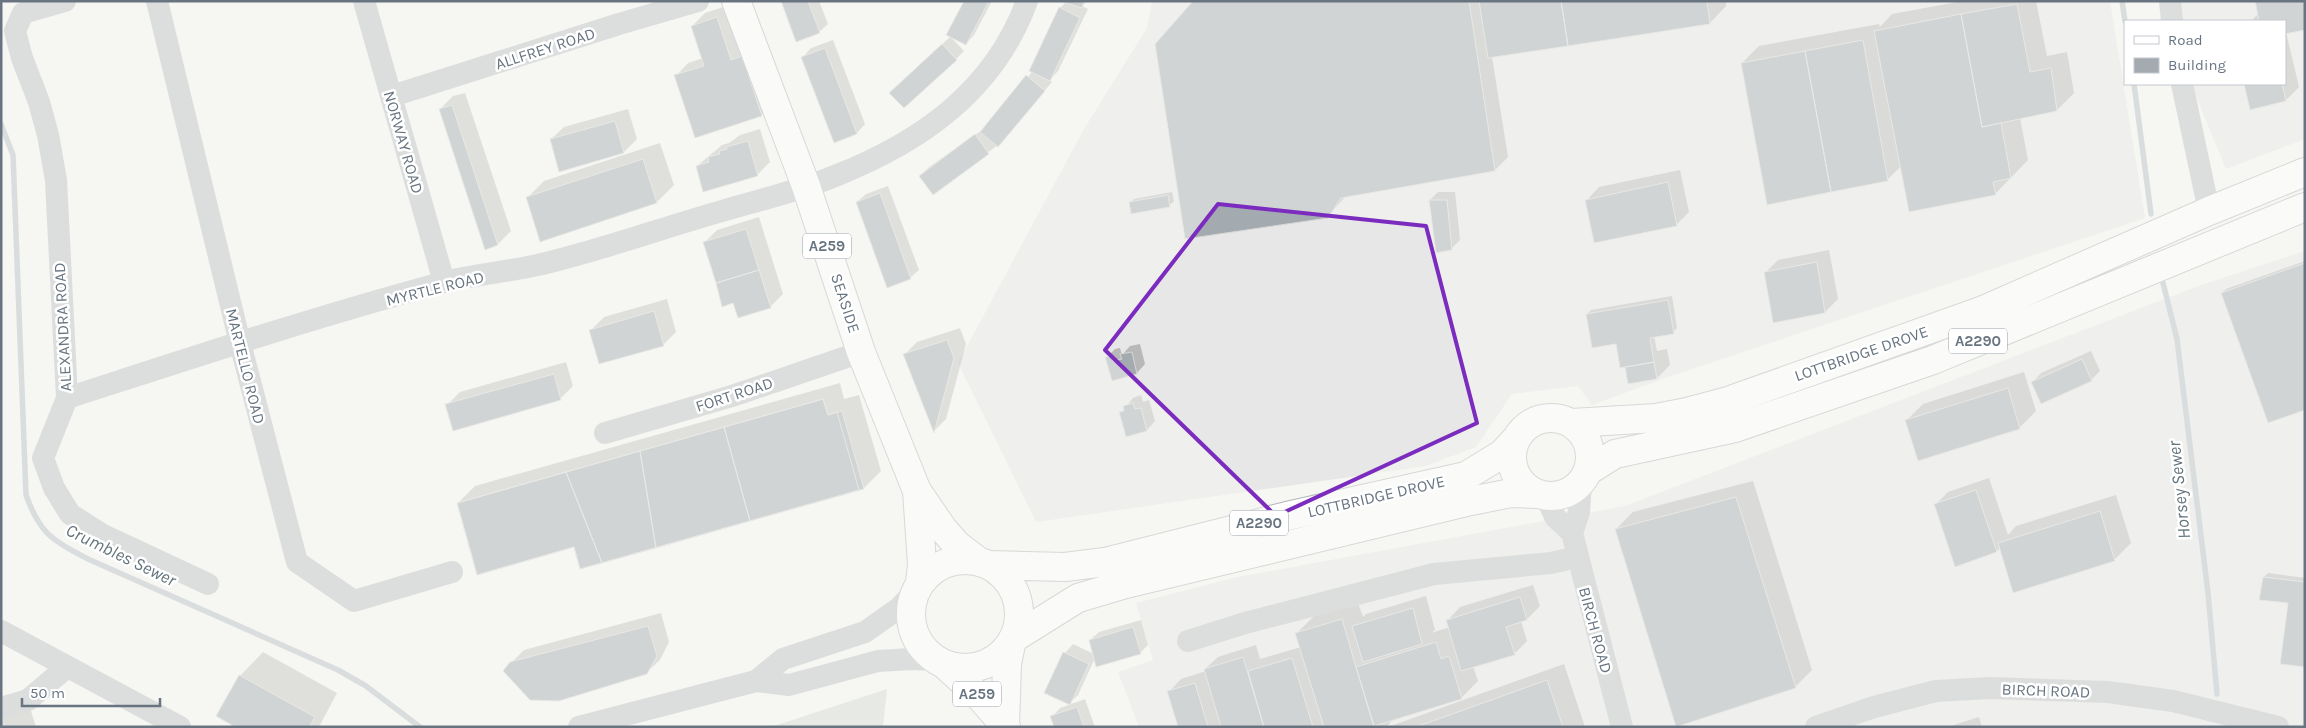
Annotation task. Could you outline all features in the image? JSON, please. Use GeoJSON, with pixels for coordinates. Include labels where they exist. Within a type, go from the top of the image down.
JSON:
{"type":"FeatureCollection","features":[{"type":"Feature","properties":{"kind":"main road","name":"SEASIDE"},"geometry":{"type":"LineString","coordinates":[[736,1],[806,186],[861,352],[917,491],[943,529],[957,545],[984,563]]}},
{"type":"Feature","properties":{"kind":"main road","name":"LOTTBRIDGE DROVE"},"geometry":{"type":"LineString","coordinates":[[1572,423],[1656,418],[1687,412],[1728,400],[1981,311],[2209,211],[2305,172]]}},
{"type":"Feature","properties":{"kind":"main road","name":"LOTTBRIDGE DROVE"},"geometry":{"type":"LineString","coordinates":[[1584,477],[1615,454],[1735,428],[1932,360],[2305,207]]}},
{"type":"Feature","properties":{"kind":"main road"},"geometry":{"type":"LineString","coordinates":[[1553,418],[1572,423],[1582,432],[1589,444],[1591,458],[1584,477],[1571,491],[1559,496],[1541,495],[1528,489],[1514,471],[1512,450],[1516,439],[1530,424],[1541,419],[1553,418]]}},
{"type":"Feature","properties":{"kind":"main road","name":"LOTTBRIDGE DROVE"},"geometry":{"type":"LineString","coordinates":[[984,563],[1065,567],[1106,562],[1288,516],[1466,476],[1502,454],[1516,439]]}},
{"type":"Feature","properties":{"kind":"main road","name":"SEASIDE"},"geometry":{"type":"LineString","coordinates":[[917,491],[922,564],[918,586]]}},
{"type":"Feature","properties":{"kind":"main road","name":"LOTTBRIDGE DROVE"},"geometry":{"type":"LineString","coordinates":[[1012,641],[1078,598],[1122,585],[1476,500],[1511,493],[1541,495]]}},
{"type":"Feature","properties":{"kind":"main road"},"geometry":{"type":"LineString","coordinates":[[963,559],[984,563],[1002,573],[1011,584],[1017,597],[1020,611],[1019,625],[1012,641],[999,656],[985,665],[969,669],[941,663],[922,647],[914,634],[911,619],[912,604],[918,586],[936,568],[963,559]]}},
{"type":"Feature","properties":{"kind":"main road","name":"A259"},"geometry":{"type":"LineString","coordinates":[[1005,726],[1007,664],[1012,641]]}},
{"type":"Feature","properties":{"kind":"main road","name":"A259"},"geometry":{"type":"LineString","coordinates":[[941,663],[981,698],[1005,726]]}},
{"type":"Feature","properties":{"kind":"street","name":"ALEXANDRA ROAD"},"geometry":{"type":"LineString","coordinates":[[64,1],[23,14],[15,31],[22,58],[41,110],[56,180],[66,398],[43,458],[54,488],[70,514],[103,534],[208,584]]}},
{"type":"Feature","properties":{"kind":"street","name":"MARTELLO ROAD"},"geometry":{"type":"LineString","coordinates":[[157,1],[240,343],[297,562],[354,601],[452,572]]}},
{"type":"Feature","properties":{"kind":"street","name":"NORWAY ROAD"},"geometry":{"type":"LineString","coordinates":[[364,1],[444,282]]}},
{"type":"Feature","properties":{"kind":"street","name":"ALLFREY ROAD"},"geometry":{"type":"LineString","coordinates":[[392,96],[698,1]]}},
{"type":"Feature","properties":{"kind":"street","name":"MYRTLE ROAD"},"geometry":{"type":"LineString","coordinates":[[66,398],[240,343],[444,282],[542,264],[834,177],[893,149],[932,126],[958,105],[983,78],[1006,45],[1027,1]]}},
{"type":"Feature","properties":{"kind":"street"},"geometry":{"type":"LineString","coordinates":[[2170,1],[2172,20]]}},
{"type":"Feature","properties":{"kind":"street"},"geometry":{"type":"LineString","coordinates":[[2182,85],[2209,211]]}},
{"type":"Feature","properties":{"kind":"street","name":"FORT ROAD"},"geometry":{"type":"LineString","coordinates":[[605,433],[732,396],[861,352]]}},
{"type":"Feature","properties":{"kind":"street","name":"BIRCH ROAD"},"geometry":{"type":"LineString","coordinates":[[1584,477],[1579,512],[1572,534],[1622,727]]}},
{"type":"Feature","properties":{"kind":"street","name":"BIRCH ROAD"},"geometry":{"type":"LineString","coordinates":[[1541,495],[1556,517],[1572,534]]}},
{"type":"Feature","properties":{"kind":"street"},"geometry":{"type":"LineString","coordinates":[[1188,641],[1245,623],[1434,574],[1550,563],[1577,557]]}},
{"type":"Feature","properties":{"kind":"street"},"geometry":{"type":"LineString","coordinates":[[756,681],[783,659],[865,632],[899,608],[918,586]]}},
{"type":"Feature","properties":{"kind":"street"},"geometry":{"type":"LineString","coordinates":[[1,631],[180,727]]}},
{"type":"Feature","properties":{"kind":"street"},"geometry":{"type":"LineString","coordinates":[[579,727],[756,681],[790,684],[878,661],[911,659],[941,663]]}},
{"type":"Feature","properties":{"kind":"street"},"geometry":{"type":"LineString","coordinates":[[1,708],[28,700],[67,666]]}},
{"type":"Feature","properties":{"kind":"street","name":"BIRCH ROAD"},"geometry":{"type":"LineString","coordinates":[[1816,727],[1874,706],[1936,691],[1990,688],[2108,692],[2173,701],[2278,727]]}},
{"type":"Feature","properties":{"kind":"highlighted area"},"geometry":{"type":"Polygon","coordinates":[[[1218,204],[1426,226],[1477,423],[1276,516],[1105,350],[1218,204]]]}},
{"type":"Feature","properties":{"kind":"shaded area"},"geometry":{"type":"Polygon","coordinates":[[[1152,1],[2110,1],[2145,218],[1665,378],[1592,405],[1578,386],[1512,394],[1476,447],[1426,466],[1036,522],[958,363],[1084,129],[1147,28],[1152,1]]]}},
{"type":"Feature","properties":{"kind":"shaded area"},"geometry":{"type":"Polygon","coordinates":[[[2160,1],[2305,1],[2305,139],[2226,169],[2191,85],[2286,85],[2286,20],[2164,20],[2160,1]]]}},
{"type":"Feature","properties":{"kind":"shaded area"},"geometry":{"type":"Polygon","coordinates":[[[2305,251],[2305,727],[1139,727],[1118,672],[1153,660],[1136,603],[1233,578],[1625,506],[2201,285],[2305,251]]]}},
{"type":"Feature","properties":{"kind":"shaded area"},"geometry":{"type":"Polygon","coordinates":[[[887,689],[883,727],[771,727],[887,689]]]}},
{"type":"Feature","properties":{"kind":"building"},"geometry":{"type":"Polygon","coordinates":[[[781,1],[808,1],[820,33],[796,42],[781,1]]]}},
{"type":"Feature","properties":{"kind":"building"},"geometry":{"type":"Polygon","coordinates":[[[964,1],[989,1],[966,45],[946,35],[964,1]]]}},
{"type":"Feature","properties":{"kind":"building"},"geometry":{"type":"Polygon","coordinates":[[[1061,1],[1084,1],[1082,8],[1061,1]]]}},
{"type":"Feature","properties":{"kind":"building"},"geometry":{"type":"Polygon","coordinates":[[[1193,1],[1469,1],[1495,171],[1341,198],[1328,218],[1185,239],[1155,44],[1193,1]]]}},
{"type":"Feature","properties":{"kind":"building"},"geometry":{"type":"Polygon","coordinates":[[[1479,1],[1561,1],[1568,46],[1488,58],[1479,1]]]}},
{"type":"Feature","properties":{"kind":"building"},"geometry":{"type":"Polygon","coordinates":[[[1561,1],[1707,1],[1710,24],[1568,46],[1561,1]]]}},
{"type":"Feature","properties":{"kind":"building"},"geometry":{"type":"Polygon","coordinates":[[[2255,1],[2305,1],[2305,30],[2286,34],[2286,20],[2259,20],[2255,1]]]}},
{"type":"Feature","properties":{"kind":"building"},"geometry":{"type":"Polygon","coordinates":[[[2017,4],[2030,72],[2051,68],[2057,111],[1982,127],[1961,14],[2017,4]]]}},
{"type":"Feature","properties":{"kind":"building"},"geometry":{"type":"Polygon","coordinates":[[[1059,7],[1080,18],[1050,81],[1029,71],[1059,7]]]}},
{"type":"Feature","properties":{"kind":"building"},"geometry":{"type":"Polygon","coordinates":[[[1961,14],[1982,127],[2001,123],[2011,178],[1993,182],[1996,195],[1909,212],[1874,31],[1961,14]]]}},
{"type":"Feature","properties":{"kind":"building"},"geometry":{"type":"Polygon","coordinates":[[[717,17],[731,60],[742,56],[762,116],[695,138],[674,75],[704,66],[691,26],[717,17]]]}},
{"type":"Feature","properties":{"kind":"building"},"geometry":{"type":"Polygon","coordinates":[[[1863,40],[1888,181],[1831,192],[1805,51],[1863,40]]]}},
{"type":"Feature","properties":{"kind":"building"},"geometry":{"type":"Polygon","coordinates":[[[942,44],[957,60],[904,108],[889,93],[942,44]]]}},
{"type":"Feature","properties":{"kind":"building"},"geometry":{"type":"Polygon","coordinates":[[[825,48],[857,134],[834,143],[801,57],[825,48]]]}},
{"type":"Feature","properties":{"kind":"building"},"geometry":{"type":"Polygon","coordinates":[[[1805,51],[1831,192],[1767,205],[1741,63],[1805,51]]]}},
{"type":"Feature","properties":{"kind":"building"},"geometry":{"type":"Polygon","coordinates":[[[1026,75],[1045,91],[998,147],[980,132],[1026,75]]]}},
{"type":"Feature","properties":{"kind":"building"},"geometry":{"type":"Polygon","coordinates":[[[2244,85],[2282,85],[2286,101],[2250,110],[2244,85]]]}},
{"type":"Feature","properties":{"kind":"building"},"geometry":{"type":"Polygon","coordinates":[[[452,105],[498,245],[485,250],[439,109],[452,105]]]}},
{"type":"Feature","properties":{"kind":"building"},"geometry":{"type":"Polygon","coordinates":[[[615,121],[624,153],[559,172],[550,139],[615,121]]]}},
{"type":"Feature","properties":{"kind":"building"},"geometry":{"type":"Polygon","coordinates":[[[975,134],[989,154],[933,195],[919,176],[975,134]]]}},
{"type":"Feature","properties":{"kind":"building"},"geometry":{"type":"Polygon","coordinates":[[[748,141],[758,176],[703,192],[696,166],[709,162],[708,157],[720,154],[719,151],[727,149],[726,147],[748,141]]]}},
{"type":"Feature","properties":{"kind":"building"},"geometry":{"type":"Polygon","coordinates":[[[643,159],[657,203],[540,242],[526,197],[643,159]]]}},
{"type":"Feature","properties":{"kind":"building"},"geometry":{"type":"Polygon","coordinates":[[[1668,182],[1677,226],[1594,243],[1585,200],[1668,182]]]}},
{"type":"Feature","properties":{"kind":"building"},"geometry":{"type":"Polygon","coordinates":[[[880,193],[911,279],[887,288],[856,202],[880,193]]]}},
{"type":"Feature","properties":{"kind":"building"},"geometry":{"type":"Polygon","coordinates":[[[1168,195],[1170,207],[1131,214],[1129,202],[1168,195]]]}},
{"type":"Feature","properties":{"kind":"building"},"geometry":{"type":"Polygon","coordinates":[[[1429,200],[1447,200],[1452,250],[1436,253],[1429,200]]]}},
{"type":"Feature","properties":{"kind":"building"},"geometry":{"type":"Polygon","coordinates":[[[746,229],[759,270],[716,283],[703,242],[746,229]]]}},
{"type":"Feature","properties":{"kind":"building"},"geometry":{"type":"Polygon","coordinates":[[[1817,262],[1825,313],[1773,323],[1764,272],[1817,262]]]}},
{"type":"Feature","properties":{"kind":"building"},"geometry":{"type":"Polygon","coordinates":[[[2305,263],[2305,410],[2268,423],[2221,293],[2305,263]]]}},
{"type":"Feature","properties":{"kind":"building"},"geometry":{"type":"Polygon","coordinates":[[[759,270],[771,308],[738,318],[733,303],[722,307],[716,283],[759,270]]]}},
{"type":"Feature","properties":{"kind":"building"},"geometry":{"type":"Polygon","coordinates":[[[1668,300],[1674,334],[1650,338],[1654,362],[1620,368],[1616,344],[1592,348],[1586,314],[1668,300]]]}},
{"type":"Feature","properties":{"kind":"building"},"geometry":{"type":"Polygon","coordinates":[[[654,311],[664,346],[599,364],[589,330],[654,311]]]}},
{"type":"Feature","properties":{"kind":"building"},"geometry":{"type":"Polygon","coordinates":[[[947,340],[954,358],[934,433],[903,354],[947,340]]]}},
{"type":"Feature","properties":{"kind":"building"},"geometry":{"type":"Polygon","coordinates":[[[1132,352],[1137,374],[1112,381],[1105,357],[1112,356],[1113,361],[1122,359],[1120,354],[1132,352]]]}},
{"type":"Feature","properties":{"kind":"building"},"geometry":{"type":"Polygon","coordinates":[[[2082,359],[2092,381],[2041,404],[2031,382],[2082,359]]]}},
{"type":"Feature","properties":{"kind":"building"},"geometry":{"type":"Polygon","coordinates":[[[1654,362],[1657,379],[1628,384],[1625,367],[1654,362]]]}},
{"type":"Feature","properties":{"kind":"building"},"geometry":{"type":"Polygon","coordinates":[[[554,374],[561,400],[453,431],[445,404],[554,374]]]}},
{"type":"Feature","properties":{"kind":"building"},"geometry":{"type":"Polygon","coordinates":[[[2008,388],[2020,429],[1918,461],[1905,420],[2008,388]]]}},
{"type":"Feature","properties":{"kind":"building"},"geometry":{"type":"Polygon","coordinates":[[[823,399],[828,415],[837,412],[859,490],[580,569],[574,547],[477,575],[457,503],[823,399]]]}},
{"type":"Feature","properties":{"kind":"building"},"geometry":{"type":"Polygon","coordinates":[[[823,399],[828,415],[842,411],[864,489],[750,521],[724,427],[823,399]]]}},
{"type":"Feature","properties":{"kind":"building"},"geometry":{"type":"Polygon","coordinates":[[[1133,403],[1135,409],[1141,408],[1147,431],[1126,437],[1119,412],[1124,411],[1123,406],[1133,403]]]}},
{"type":"Feature","properties":{"kind":"building"},"geometry":{"type":"Polygon","coordinates":[[[724,427],[750,521],[656,548],[640,451],[724,427]]]}},
{"type":"Feature","properties":{"kind":"building"},"geometry":{"type":"Polygon","coordinates":[[[640,451],[656,548],[602,563],[566,472],[640,451]]]}},
{"type":"Feature","properties":{"kind":"building"},"geometry":{"type":"Polygon","coordinates":[[[566,472],[602,563],[580,569],[574,547],[477,575],[457,503],[566,472]]]}},
{"type":"Feature","properties":{"kind":"building"},"geometry":{"type":"Polygon","coordinates":[[[1976,490],[1997,552],[1955,567],[1934,504],[1976,490]]]}},
{"type":"Feature","properties":{"kind":"building"},"geometry":{"type":"Polygon","coordinates":[[[1736,497],[1796,688],[1676,727],[1615,529],[1736,497]]]}},
{"type":"Feature","properties":{"kind":"building"},"geometry":{"type":"Polygon","coordinates":[[[2100,511],[2115,561],[2013,593],[1998,543],[2100,511]]]}},
{"type":"Feature","properties":{"kind":"building"},"geometry":{"type":"Polygon","coordinates":[[[2263,577],[2305,582],[2305,667],[2280,664],[2288,603],[2259,600],[2263,577]]]}},
{"type":"Feature","properties":{"kind":"building"},"geometry":{"type":"Polygon","coordinates":[[[1520,597],[1527,620],[1506,627],[1515,655],[1461,671],[1446,620],[1520,597]]]}},
{"type":"Feature","properties":{"kind":"building"},"geometry":{"type":"Polygon","coordinates":[[[1413,608],[1422,644],[1363,662],[1352,626],[1413,608]]]}},
{"type":"Feature","properties":{"kind":"building"},"geometry":{"type":"Polygon","coordinates":[[[1342,619],[1374,727],[1324,727],[1295,633],[1342,619]]]}},
{"type":"Feature","properties":{"kind":"building"},"geometry":{"type":"Polygon","coordinates":[[[648,626],[657,656],[647,674],[559,701],[530,700],[503,671],[510,662],[648,626]]]}},
{"type":"Feature","properties":{"kind":"building"},"geometry":{"type":"Polygon","coordinates":[[[1133,627],[1141,654],[1096,667],[1089,640],[1133,627]]]}},
{"type":"Feature","properties":{"kind":"building"},"geometry":{"type":"Polygon","coordinates":[[[1436,642],[1441,659],[1449,656],[1462,699],[1374,726],[1356,667],[1436,642]]]}},
{"type":"Feature","properties":{"kind":"building"},"geometry":{"type":"Polygon","coordinates":[[[1063,652],[1089,664],[1070,705],[1044,693],[1063,652]]]}},
{"type":"Feature","properties":{"kind":"building"},"geometry":{"type":"Polygon","coordinates":[[[1243,657],[1264,727],[1221,727],[1204,669],[1243,657]]]}},
{"type":"Feature","properties":{"kind":"building"},"geometry":{"type":"Polygon","coordinates":[[[1292,658],[1313,727],[1264,727],[1248,671],[1292,658]]]}},
{"type":"Feature","properties":{"kind":"building"},"geometry":{"type":"Polygon","coordinates":[[[239,675],[315,717],[309,727],[235,727],[216,716],[239,675]]]}},
{"type":"Feature","properties":{"kind":"building"},"geometry":{"type":"Polygon","coordinates":[[[1547,680],[1563,727],[1416,727],[1547,680]]]}},
{"type":"Feature","properties":{"kind":"building"},"geometry":{"type":"Polygon","coordinates":[[[1195,683],[1208,727],[1178,727],[1167,691],[1195,683]]]}},
{"type":"Feature","properties":{"kind":"building"},"geometry":{"type":"Polygon","coordinates":[[[1077,707],[1084,727],[1054,727],[1050,716],[1077,707]]]}},
{"type":"Feature","properties":{"kind":"waterway"},"geometry":{"type":"LineString","coordinates":[[2122,1],[2125,20]]}},
{"type":"Feature","properties":{"kind":"waterway"},"geometry":{"type":"LineString","coordinates":[[2134,85],[2151,214]]}},
{"type":"Feature","properties":{"kind":"waterway","name":"Crumbles Sewer"},"geometry":{"type":"LineString","coordinates":[[1,124],[13,155],[26,495],[42,527],[56,541],[88,559],[338,670],[366,686],[420,727]]}},
{"type":"Feature","properties":{"kind":"waterway","name":"Horsey Sewer"},"geometry":{"type":"LineString","coordinates":[[2163,283],[2177,339],[2208,593],[2217,694]]}}]}
